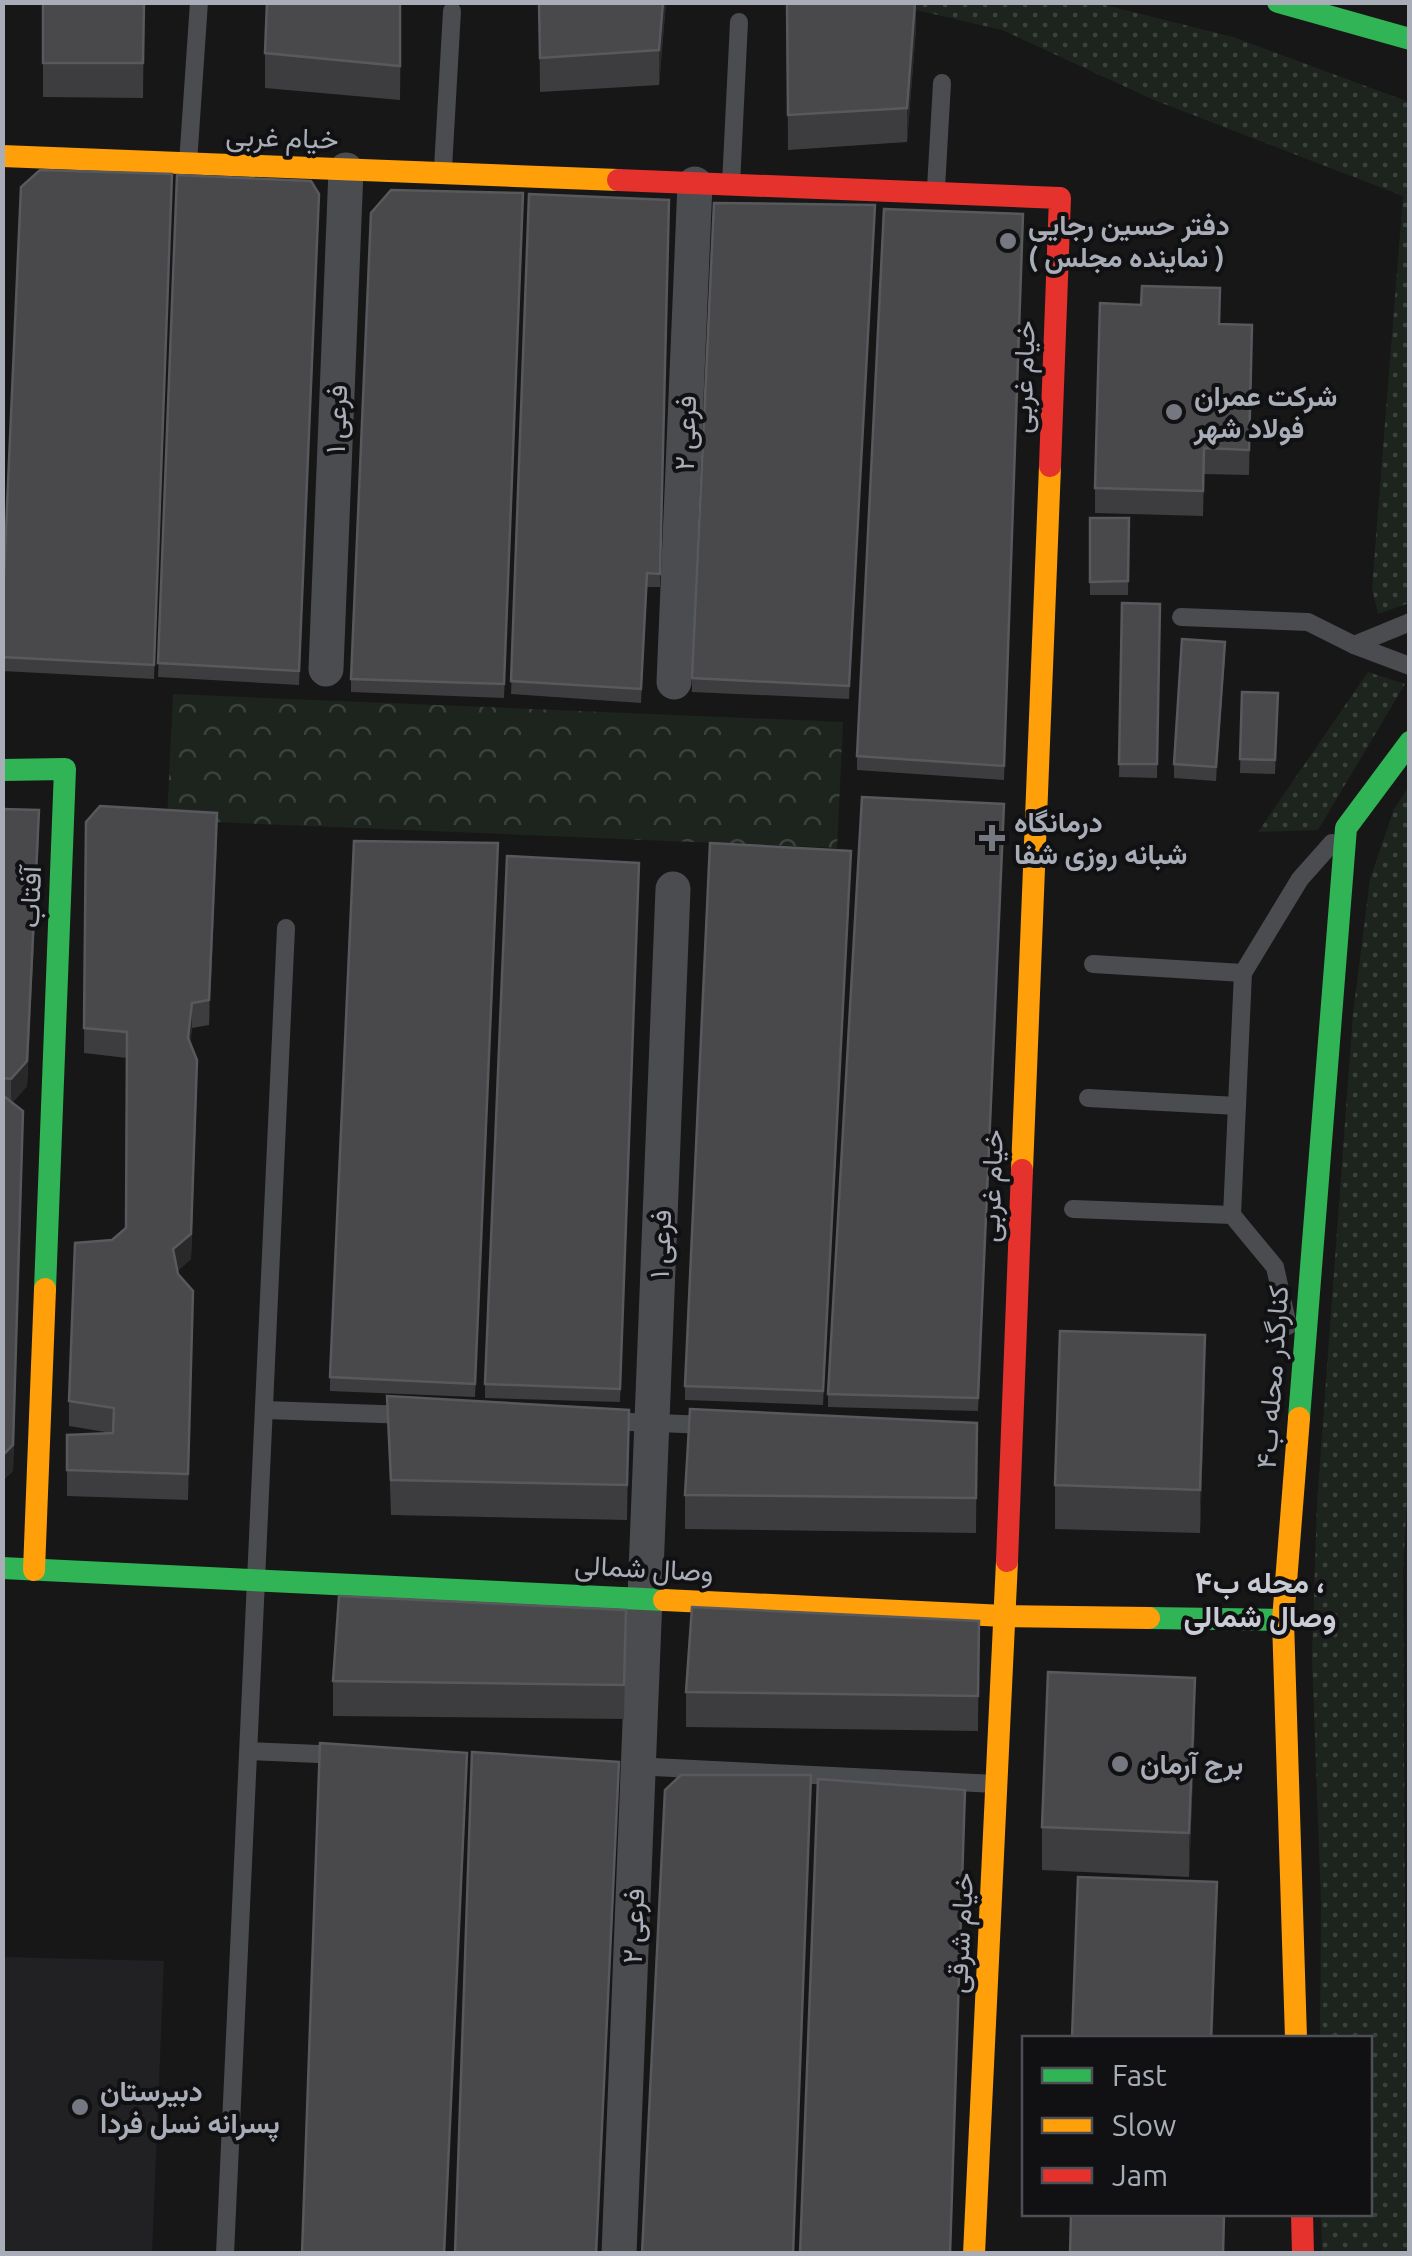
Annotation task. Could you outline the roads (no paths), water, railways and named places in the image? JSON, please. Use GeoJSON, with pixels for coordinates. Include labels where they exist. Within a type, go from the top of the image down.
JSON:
{"type":"FeatureCollection","features":[{"type":"Feature","properties":{"kind":"street"},"geometry":{"type":"LineString","coordinates":[[1278,2],[1410,39]]}},
{"type":"Feature","properties":{"kind":"street","name":"خیام غربی"},"geometry":{"type":"LineString","coordinates":[[2,156],[1060,198],[1002,1437],[1005,1616]]}},
{"type":"Feature","properties":{"kind":"street","name":"فرعی ۱"},"geometry":{"type":"LineString","coordinates":[[326,669],[346,170]]}},
{"type":"Feature","properties":{"kind":"street","name":"فرعی ۲"},"geometry":{"type":"LineString","coordinates":[[674,682],[695,184]]}},
{"type":"Feature","properties":{"kind":"street"},"geometry":{"type":"LineString","coordinates":[[1346,828],[1410,742]]}},
{"type":"Feature","properties":{"kind":"street","name":"آفتاب"},"geometry":{"type":"LineString","coordinates":[[2,770],[65,770],[34,1570]]}},
{"type":"Feature","properties":{"kind":"street","name":"کنارگذر محله ب۴"},"geometry":{"type":"LineString","coordinates":[[1296,2036],[1283,1620],[1346,828]]}},
{"type":"Feature","properties":{"kind":"street","name":"فرعی ۱"},"geometry":{"type":"LineString","coordinates":[[647,1598],[673,889]]}},
{"type":"Feature","properties":{"kind":"street","name":"وصال شمالی"},"geometry":{"type":"LineString","coordinates":[[2,1568],[1005,1616],[1283,1620]]}},
{"type":"Feature","properties":{"kind":"street","name":"فرعی ۲"},"geometry":{"type":"LineString","coordinates":[[619,2254],[630,1766],[647,1598]]}},
{"type":"Feature","properties":{"kind":"street","name":"خیام شرقی"},"geometry":{"type":"LineString","coordinates":[[974,2254],[1005,1616]]}},
{"type":"Feature","properties":{"kind":"street"},"geometry":{"type":"LineString","coordinates":[[1302,2216],[1303,2254]]}},
{"type":"Feature","properties":{"kind":"lane"},"geometry":{"type":"LineString","coordinates":[[188,163],[198,2]]}},
{"type":"Feature","properties":{"kind":"lane"},"geometry":{"type":"LineString","coordinates":[[443,174],[452,11]]}},
{"type":"Feature","properties":{"kind":"lane"},"geometry":{"type":"LineString","coordinates":[[731,185],[739,22]]}},
{"type":"Feature","properties":{"kind":"lane"},"geometry":{"type":"LineString","coordinates":[[936,193],[942,83]]}},
{"type":"Feature","properties":{"kind":"lane"},"geometry":{"type":"LineString","coordinates":[[1181,617],[1308,622],[1410,666]]}},
{"type":"Feature","properties":{"kind":"lane"},"geometry":{"type":"LineString","coordinates":[[1354,645],[1410,622]]}},
{"type":"Feature","properties":{"kind":"lane"},"geometry":{"type":"LineString","coordinates":[[1301,1391],[1275,1267],[1232,1215],[1243,973],[1300,880],[1346,828]]}},
{"type":"Feature","properties":{"kind":"lane"},"geometry":{"type":"LineString","coordinates":[[225,2254],[286,928]]}},
{"type":"Feature","properties":{"kind":"lane"},"geometry":{"type":"LineString","coordinates":[[1093,964],[1243,973]]}},
{"type":"Feature","properties":{"kind":"lane"},"geometry":{"type":"LineString","coordinates":[[1088,1098],[1237,1106]]}},
{"type":"Feature","properties":{"kind":"lane"},"geometry":{"type":"LineString","coordinates":[[1073,1208],[1232,1215]]}},
{"type":"Feature","properties":{"kind":"lane"},"geometry":{"type":"LineString","coordinates":[[265,1410],[420,1415]]}},
{"type":"Feature","properties":{"kind":"lane"},"geometry":{"type":"LineString","coordinates":[[596,1420],[733,1426]]}},
{"type":"Feature","properties":{"kind":"lane"},"geometry":{"type":"LineString","coordinates":[[249,1752],[366,1756]]}},
{"type":"Feature","properties":{"kind":"lane"},"geometry":{"type":"LineString","coordinates":[[630,1766],[997,1784]]}},
{"type":"Feature","properties":{"kind":"place","name":"دفتر حسین رجایی ( نماینده مجلس )"},"geometry":{"type":"Point","coordinates":[1008,241]}},
{"type":"Feature","properties":{"kind":"place","name":"شرکت عمران فولاد شهر"},"geometry":{"type":"Point","coordinates":[1174,412]}},
{"type":"Feature","properties":{"kind":"place","name":"درمانگاه شبانه روزی شفا"},"geometry":{"type":"Point","coordinates":[992,838]}},
{"type":"Feature","properties":{"kind":"place","name":"برج آرمان"},"geometry":{"type":"Point","coordinates":[1120,1764]}},
{"type":"Feature","properties":{"kind":"place","name":"دبیرستان پسرانه نسل فردا"},"geometry":{"type":"Point","coordinates":[80,2107]}},
{"type":"Feature","properties":{"kind":"district","name":"محله ب۴ ، وصال شمالی"},"geometry":{"type":"Point","coordinates":[1260,1600]}}]}
